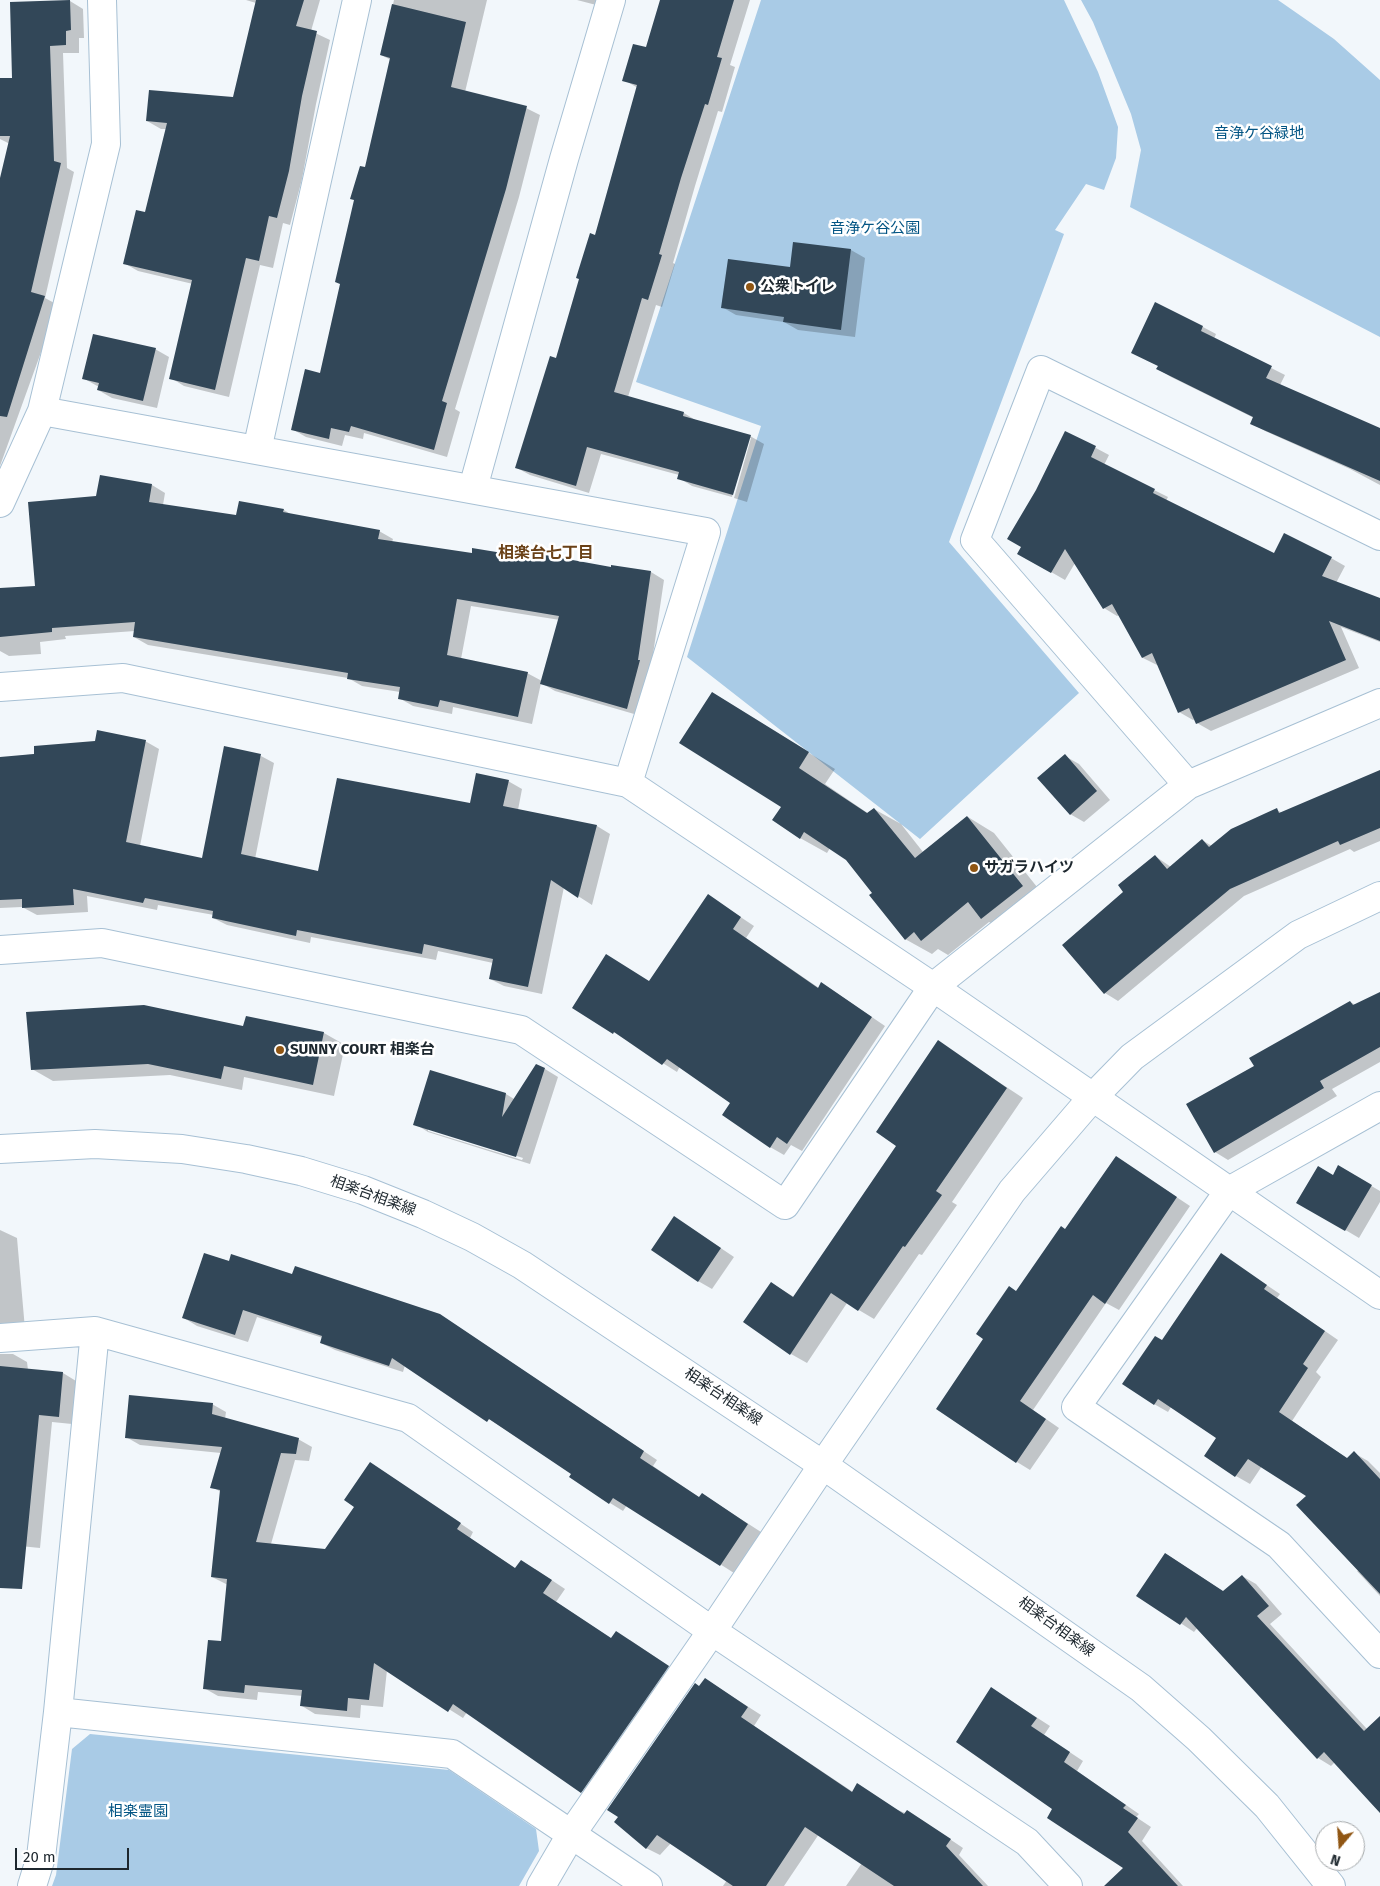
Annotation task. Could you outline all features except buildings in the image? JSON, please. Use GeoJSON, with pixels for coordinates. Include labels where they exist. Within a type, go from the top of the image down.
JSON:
{"type":"FeatureCollection","features":[{"type":"Feature","properties":{"kind":"street"},"geometry":{"type":"LineString","coordinates":[[0,503],[42,411],[106,144],[102,0]]}},
{"type":"Feature","properties":{"kind":"street"},"geometry":{"type":"LineString","coordinates":[[257,450],[357,0]]}},
{"type":"Feature","properties":{"kind":"street"},"geometry":{"type":"LineString","coordinates":[[473,488],[564,159],[611,0]]}},
{"type":"Feature","properties":{"kind":"street"},"geometry":{"type":"LineString","coordinates":[[1188,785],[975,540],[1041,370],[1380,536]]}},
{"type":"Feature","properties":{"kind":"street"},"geometry":{"type":"LineString","coordinates":[[42,411],[473,488],[706,532],[628,783]]}},
{"type":"Feature","properties":{"kind":"street"},"geometry":{"type":"LineString","coordinates":[[0,687],[123,678],[628,783],[933,987],[1380,1295]]}},
{"type":"Feature","properties":{"kind":"street"},"geometry":{"type":"LineString","coordinates":[[0,950],[102,943],[521,1030],[785,1205],[933,987],[1188,785],[1380,703]]}},
{"type":"Feature","properties":{"kind":"street"},"geometry":{"type":"LineString","coordinates":[[541,1886],[572,1833],[712,1631],[823,1464],[1012,1191],[1092,1098],[1132,1057],[1298,934],[1380,896]]}},
{"type":"Feature","properties":{"kind":"street"},"geometry":{"type":"LineString","coordinates":[[1380,1106],[1229,1191],[1076,1407],[1279,1545],[1380,1654]]}},
{"type":"Feature","properties":{"kind":"street","name":"相楽台相楽線"},"geometry":{"type":"LineString","coordinates":[[0,1148],[95,1144],[182,1149],[246,1158],[301,1171],[363,1190],[423,1214],[522,1265],[823,1464],[1141,1688],[1199,1740],[1267,1806],[1331,1886]]}},
{"type":"Feature","properties":{"kind":"street"},"geometry":{"type":"LineString","coordinates":[[0,1338],[95,1332],[408,1418],[712,1631],[1027,1842],[1068,1886]]}},
{"type":"Feature","properties":{"kind":"street"},"geometry":{"type":"LineString","coordinates":[[32,1886],[41,1857],[58,1712],[95,1332]]}},
{"type":"Feature","properties":{"kind":"street"},"geometry":{"type":"LineString","coordinates":[[58,1712],[452,1754],[572,1833],[648,1886]]}},
{"type":"Feature","properties":{"kind":"green space","name":"音浄ケ谷公園"},"geometry":{"type":"Polygon","coordinates":[[[761,0],[1064,0],[1098,72],[1118,127],[1116,158],[1104,190],[1086,184],[1055,230],[1064,234],[949,542],[1079,693],[920,839],[687,657],[761,426],[636,382],[761,0]]]}},
{"type":"Feature","properties":{"kind":"green space","name":"音浄ケ谷緑地"},"geometry":{"type":"Polygon","coordinates":[[[1081,0],[1278,0],[1334,39],[1380,80],[1380,337],[1130,207],[1141,150],[1131,114],[1093,22],[1081,0]]]}},
{"type":"Feature","properties":{"kind":"green space","name":"相楽霊園"},"geometry":{"type":"Polygon","coordinates":[[[90,1734],[449,1770],[536,1829],[539,1851],[519,1886],[52,1886],[56,1875],[72,1749],[90,1734]]]}},
{"type":"Feature","properties":{"kind":"place","name":"公衆トイレ"},"geometry":{"type":"Point","coordinates":[750,287]}},
{"type":"Feature","properties":{"kind":"place","name":"サガラハイツ"},"geometry":{"type":"Point","coordinates":[974,868]}},
{"type":"Feature","properties":{"kind":"place","name":"SUNNY COURT 相楽台"},"geometry":{"type":"Point","coordinates":[280,1050]}},
{"type":"Feature","properties":{"kind":"district","name":"相楽台七丁目"},"geometry":{"type":"Point","coordinates":[546,554]}}]}
